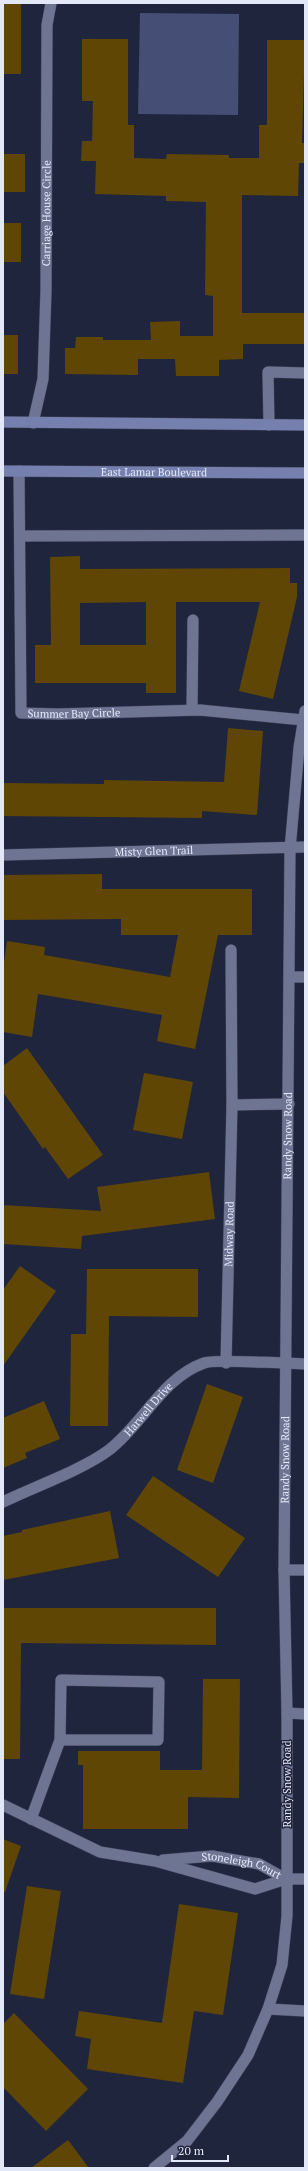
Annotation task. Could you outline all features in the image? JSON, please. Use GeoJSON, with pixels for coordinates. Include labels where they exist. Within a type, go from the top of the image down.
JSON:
{"type":"FeatureCollection","features":[{"type":"Feature","properties":{"kind":"main road"},"geometry":{"type":"LineString","coordinates":[[3,422],[305,425]]}},
{"type":"Feature","properties":{"kind":"main road","name":"East Lamar Boulevard"},"geometry":{"type":"LineString","coordinates":[[3,471],[305,473]]}},
{"type":"Feature","properties":{"kind":"street","name":"Carriage House Circle"},"geometry":{"type":"LineString","coordinates":[[33,423],[43,379],[46,291],[47,25],[51,3]]}},
{"type":"Feature","properties":{"kind":"street"},"geometry":{"type":"LineString","coordinates":[[269,425],[268,372],[305,372]]}},
{"type":"Feature","properties":{"kind":"street","name":"Summer Bay Circle"},"geometry":{"type":"LineString","coordinates":[[19,471],[21,713],[58,714],[192,710],[304,716]]}},
{"type":"Feature","properties":{"kind":"street"},"geometry":{"type":"LineString","coordinates":[[20,536],[305,535]]}},
{"type":"Feature","properties":{"kind":"street"},"geometry":{"type":"LineString","coordinates":[[192,710],[193,620]]}},
{"type":"Feature","properties":{"kind":"street","name":"Randy Snow Road"},"geometry":{"type":"LineString","coordinates":[[154,2168],[187,2141],[217,2102],[248,2055],[268,2009],[282,1965],[287,1916],[287,1714],[284,1570],[290,849],[302,748],[304,716]]}},
{"type":"Feature","properties":{"kind":"street","name":"Misty Glen Trail"},"geometry":{"type":"LineString","coordinates":[[3,855],[256,850],[305,847]]}},
{"type":"Feature","properties":{"kind":"street","name":"Midway Road"},"geometry":{"type":"LineString","coordinates":[[226,1363],[232,1105],[231,950]]}},
{"type":"Feature","properties":{"kind":"street"},"geometry":{"type":"LineString","coordinates":[[290,976],[305,977]]}},
{"type":"Feature","properties":{"kind":"street"},"geometry":{"type":"LineString","coordinates":[[232,1105],[289,1104]]}},
{"type":"Feature","properties":{"kind":"street","name":"Harwell Drive"},"geometry":{"type":"LineString","coordinates":[[3,1502],[82,1465],[108,1450],[127,1433],[154,1401],[185,1372],[206,1362],[305,1364]]}},
{"type":"Feature","properties":{"kind":"street"},"geometry":{"type":"LineString","coordinates":[[284,1570],[305,1570]]}},
{"type":"Feature","properties":{"kind":"street"},"geometry":{"type":"LineString","coordinates":[[31,1819],[60,1740],[61,1680],[159,1682],[158,1740],[60,1740]]}},
{"type":"Feature","properties":{"kind":"street"},"geometry":{"type":"LineString","coordinates":[[287,1714],[305,1714]]}},
{"type":"Feature","properties":{"kind":"street","name":"Stoneleigh Court"},"geometry":{"type":"LineString","coordinates":[[3,1805],[100,1852],[155,1861],[255,1889],[286,1879]]}},
{"type":"Feature","properties":{"kind":"street","name":"Stoneleigh Court"},"geometry":{"type":"LineString","coordinates":[[155,1861],[212,1856],[259,1864],[286,1879]]}},
{"type":"Feature","properties":{"kind":"street"},"geometry":{"type":"LineString","coordinates":[[286,1879],[305,1879]]}},
{"type":"Feature","properties":{"kind":"street"},"geometry":{"type":"LineString","coordinates":[[268,2009],[305,2011]]}},
{"type":"Feature","properties":{"kind":"shaded area"},"geometry":{"type":"Polygon","coordinates":[[[140,13],[239,14],[238,115],[138,114],[140,13]]]}},
{"type":"Feature","properties":{"kind":"building"},"geometry":{"type":"Polygon","coordinates":[[[3,3],[21,3],[21,74],[3,74],[3,3]]]}},
{"type":"Feature","properties":{"kind":"building"},"geometry":{"type":"Polygon","coordinates":[[[82,39],[128,39],[128,125],[134,125],[134,158],[166,159],[167,154],[229,155],[229,158],[259,158],[259,125],[267,125],[267,40],[305,40],[302,143],[305,143],[305,163],[299,163],[298,196],[242,195],[242,313],[305,313],[305,344],[243,344],[243,359],[219,360],[219,376],[176,376],[175,359],[138,359],[138,375],[65,374],[65,348],[75,348],[76,337],[103,337],[103,340],[151,340],[150,322],[180,321],[180,336],[213,336],[213,296],[205,295],[206,202],[166,201],[166,196],[95,194],[96,161],[81,161],[82,141],[92,141],[93,101],[82,101],[82,39]]]}},
{"type":"Feature","properties":{"kind":"building"},"geometry":{"type":"Polygon","coordinates":[[[3,154],[25,154],[25,192],[3,192],[3,154]]]}},
{"type":"Feature","properties":{"kind":"building"},"geometry":{"type":"Polygon","coordinates":[[[3,223],[21,223],[21,262],[3,262],[3,223]]]}},
{"type":"Feature","properties":{"kind":"building"},"geometry":{"type":"Polygon","coordinates":[[[3,335],[18,335],[18,374],[3,374],[3,335]]]}},
{"type":"Feature","properties":{"kind":"building"},"geometry":{"type":"Polygon","coordinates":[[[80,556],[80,569],[290,568],[290,583],[297,583],[297,597],[273,699],[239,691],[260,602],[176,602],[176,693],[146,693],[146,683],[35,683],[35,645],[51,645],[50,557],[80,556]],[[146,602],[80,603],[80,645],[146,645],[146,602]]]}},
{"type":"Feature","properties":{"kind":"building"},"geometry":{"type":"Polygon","coordinates":[[[228,728],[263,731],[257,815],[202,811],[202,818],[3,816],[3,783],[104,784],[104,780],[224,782],[228,728]]]}},
{"type":"Feature","properties":{"kind":"building"},"geometry":{"type":"Polygon","coordinates":[[[102,874],[102,889],[252,889],[252,935],[218,935],[195,1049],[157,1041],[162,1015],[38,994],[32,1037],[3,1032],[3,969],[7,941],[45,947],[44,955],[170,977],[178,935],[121,935],[121,919],[3,920],[3,875],[102,874]]]}},
{"type":"Feature","properties":{"kind":"building"},"geometry":{"type":"Polygon","coordinates":[[[27,1048],[103,1155],[68,1179],[45,1147],[43,1149],[3,1092],[3,1066],[27,1048]]]}},
{"type":"Feature","properties":{"kind":"building"},"geometry":{"type":"Polygon","coordinates":[[[144,1073],[193,1082],[182,1139],[133,1130],[144,1073]]]}},
{"type":"Feature","properties":{"kind":"building"},"geometry":{"type":"Polygon","coordinates":[[[209,1172],[215,1219],[82,1236],[81,1249],[3,1244],[3,1205],[101,1211],[97,1187],[209,1172]]]}},
{"type":"Feature","properties":{"kind":"building"},"geometry":{"type":"Polygon","coordinates":[[[20,1266],[56,1291],[3,1366],[3,1290],[20,1266]]]}},
{"type":"Feature","properties":{"kind":"building"},"geometry":{"type":"Polygon","coordinates":[[[87,1269],[198,1269],[198,1317],[109,1316],[108,1426],[70,1426],[71,1334],[86,1334],[87,1269]]]}},
{"type":"Feature","properties":{"kind":"building"},"geometry":{"type":"Polygon","coordinates":[[[207,1384],[243,1397],[213,1483],[177,1470],[207,1384]]]}},
{"type":"Feature","properties":{"kind":"building"},"geometry":{"type":"Polygon","coordinates":[[[44,1401],[60,1439],[25,1453],[27,1458],[3,1468],[3,1418],[44,1401]]]}},
{"type":"Feature","properties":{"kind":"building"},"geometry":{"type":"Polygon","coordinates":[[[153,1476],[245,1538],[218,1577],[126,1515],[153,1476]]]}},
{"type":"Feature","properties":{"kind":"building"},"geometry":{"type":"Polygon","coordinates":[[[110,1511],[119,1558],[3,1580],[3,1536],[22,1532],[22,1530],[110,1511]]]}},
{"type":"Feature","properties":{"kind":"building"},"geometry":{"type":"Polygon","coordinates":[[[3,1608],[216,1608],[216,1645],[21,1643],[20,1759],[3,1759],[3,1608]]]}},
{"type":"Feature","properties":{"kind":"building"},"geometry":{"type":"Polygon","coordinates":[[[203,1679],[240,1679],[239,1798],[188,1797],[188,1829],[83,1829],[83,1765],[78,1765],[78,1751],[160,1751],[160,1770],[202,1770],[203,1679]]]}},
{"type":"Feature","properties":{"kind":"building"},"geometry":{"type":"Polygon","coordinates":[[[3,1839],[21,1846],[5,1892],[3,1892],[3,1839]]]}},
{"type":"Feature","properties":{"kind":"building"},"geometry":{"type":"Polygon","coordinates":[[[27,1886],[61,1891],[44,1999],[10,1994],[27,1886]]]}},
{"type":"Feature","properties":{"kind":"building"},"geometry":{"type":"Polygon","coordinates":[[[179,1904],[238,1913],[223,2015],[194,2011],[183,2083],[87,2069],[91,2039],[75,2036],[79,2011],[162,2023],[179,1904]]]}},
{"type":"Feature","properties":{"kind":"building"},"geometry":{"type":"Polygon","coordinates":[[[14,2013],[88,2089],[46,2131],[3,2087],[3,2024],[14,2013]]]}},
{"type":"Feature","properties":{"kind":"building"},"geometry":{"type":"Polygon","coordinates":[[[68,2140],[89,2168],[31,2168],[68,2140]]]}}]}
